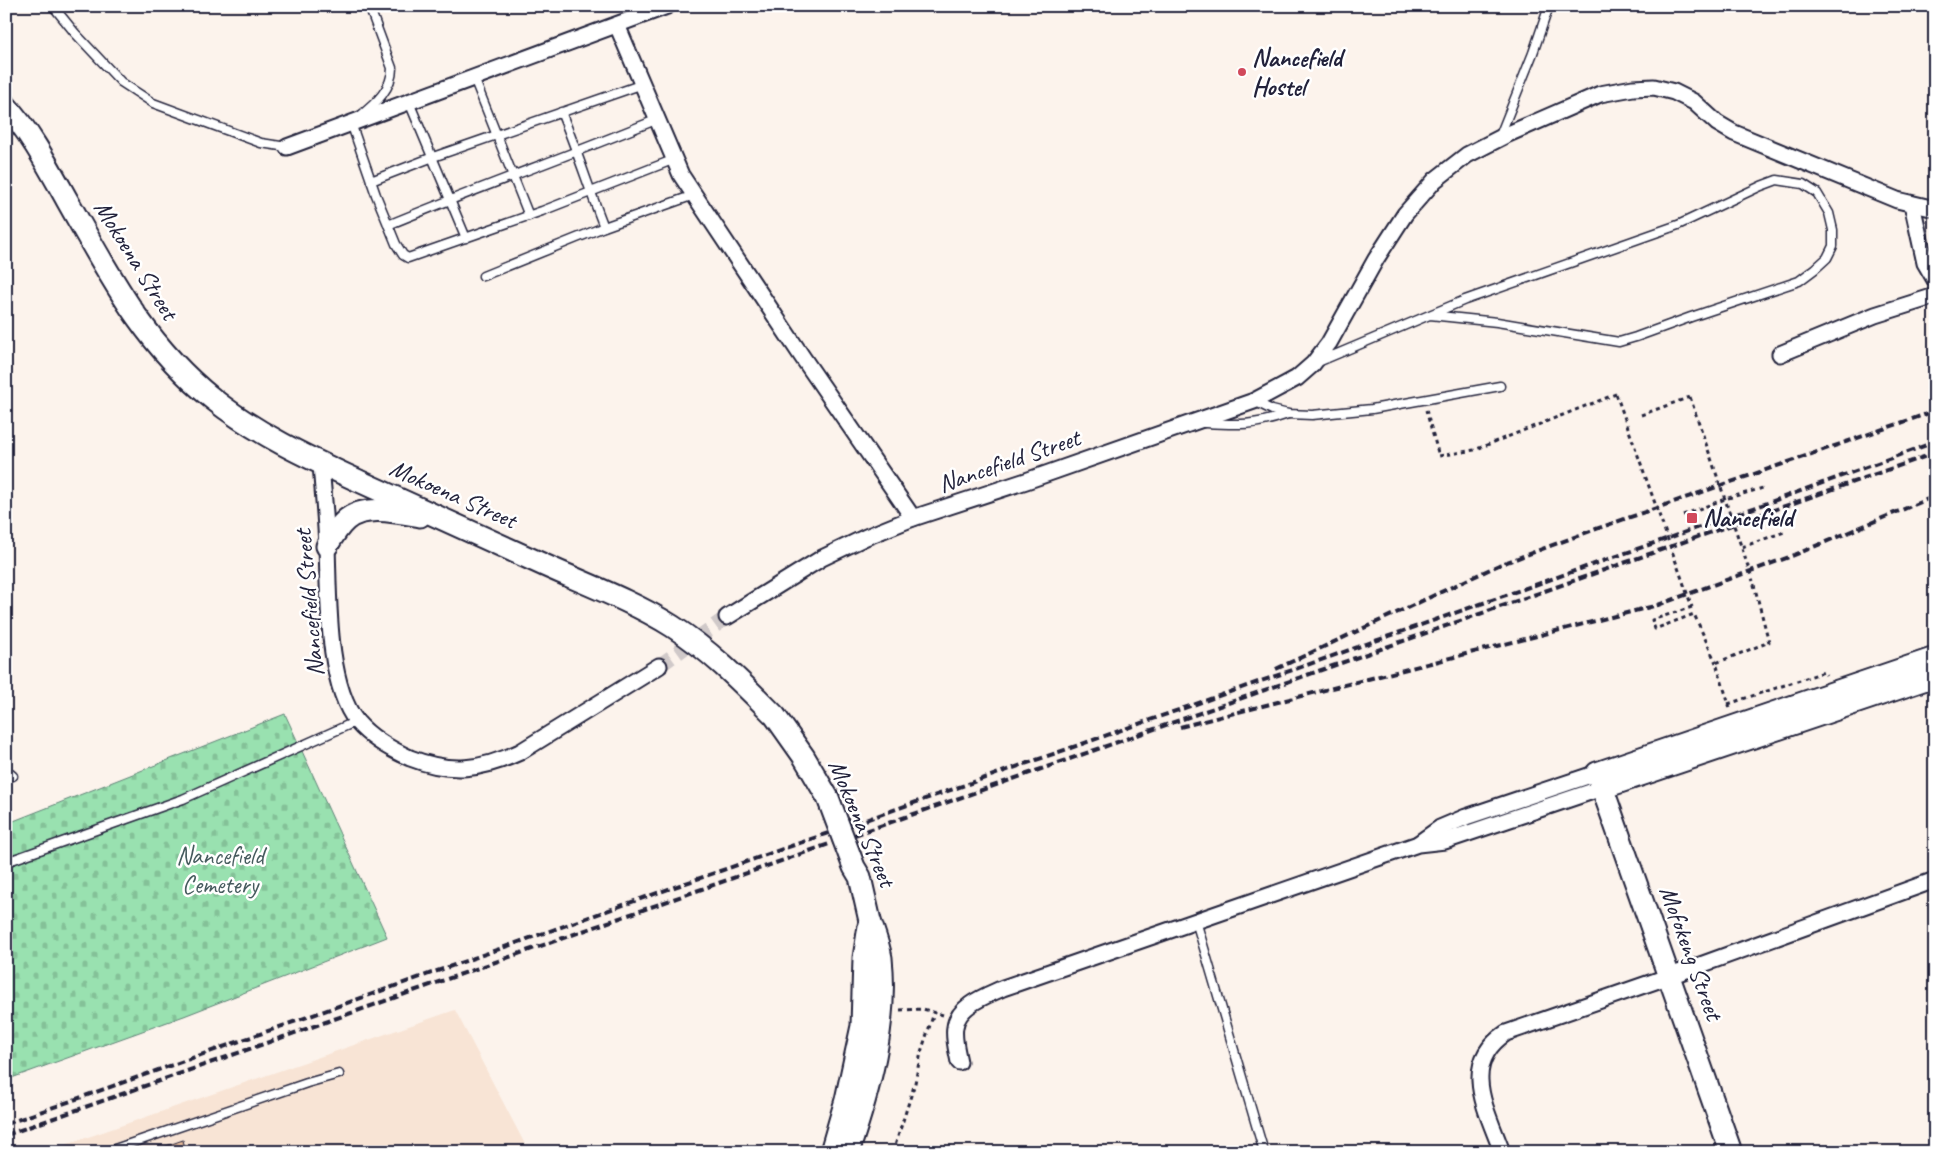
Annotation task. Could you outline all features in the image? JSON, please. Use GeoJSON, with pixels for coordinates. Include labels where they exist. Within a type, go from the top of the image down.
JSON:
{"type":"FeatureCollection","features":[{"type":"Feature","properties":{"kind":"main road","name":"Mokoena Street"},"geometry":{"type":"LineString","coordinates":[[6,106],[44,160],[122,296],[150,336],[174,364],[213,399],[275,442],[608,594],[672,626],[705,650],[741,682],[774,716],[804,756],[828,798],[854,867],[860,877],[870,921],[872,958],[880,1025],[872,1069],[848,1152]]}},
{"type":"Feature","properties":{"kind":"main road"},"geometry":{"type":"LineString","coordinates":[[327,546],[347,519],[362,513],[373,511],[387,512],[442,519]]}},
{"type":"Feature","properties":{"kind":"main road"},"geometry":{"type":"LineString","coordinates":[[1600,781],[1735,726],[1935,658]]}},
{"type":"Feature","properties":{"kind":"main road"},"geometry":{"type":"LineString","coordinates":[[1600,781],[1935,676]]}},
{"type":"Feature","properties":{"kind":"main road","name":"Mofokeng Street"},"geometry":{"type":"LineString","coordinates":[[1600,781],[1731,1152]]}},
{"type":"Feature","properties":{"kind":"main road","name":"Mokoena Street"},"geometry":{"type":"LineString","coordinates":[[831,1152],[846,1100],[862,1026],[872,958]]}},
{"type":"Feature","properties":{"kind":"street"},"geometry":{"type":"LineString","coordinates":[[287,147],[667,6]]}},
{"type":"Feature","properties":{"kind":"street"},"geometry":{"type":"LineString","coordinates":[[617,25],[681,175],[913,518]]}},
{"type":"Feature","properties":{"kind":"street","name":"Nancefield Street"},"geometry":{"type":"LineString","coordinates":[[726,617],[822,558],[866,537],[913,518],[1026,481],[1254,401],[1297,378],[1313,364],[1329,343],[1376,259],[1406,214],[1435,180],[1467,154],[1600,94],[1633,88],[1654,87],[1674,92],[1694,102],[1717,123],[1734,134],[1897,200],[1935,209]]}},
{"type":"Feature","properties":{"kind":"street"},"geometry":{"type":"LineString","coordinates":[[1912,204],[1925,262],[1935,280]]}},
{"type":"Feature","properties":{"kind":"street"},"geometry":{"type":"LineString","coordinates":[[1780,354],[1875,314],[1935,296]]}},
{"type":"Feature","properties":{"kind":"street","name":"Nancefield Street"},"geometry":{"type":"LineString","coordinates":[[321,464],[327,546],[327,584],[337,676],[345,700],[357,721],[378,740],[405,756],[426,764],[453,769],[477,767],[520,752],[659,666]]}},
{"type":"Feature","properties":{"kind":"street"},"geometry":{"type":"LineString","coordinates":[[959,1062],[955,1027],[957,1020],[968,1007],[1003,988],[1418,844],[1440,828],[1466,817],[1600,781]]}},
{"type":"Feature","properties":{"kind":"street"},"geometry":{"type":"LineString","coordinates":[[1502,1152],[1480,1090],[1479,1079],[1484,1057],[1489,1047],[1506,1033],[1935,880]]}},
{"type":"Feature","properties":{"kind":"lane"},"geometry":{"type":"LineString","coordinates":[[53,6],[122,82],[153,104],[261,144],[287,147]]}},
{"type":"Feature","properties":{"kind":"lane"},"geometry":{"type":"LineString","coordinates":[[369,6],[392,68],[392,77],[382,95],[350,124],[388,225],[399,250],[408,258],[529,216],[674,160]]}},
{"type":"Feature","properties":{"kind":"lane"},"geometry":{"type":"LineString","coordinates":[[1499,139],[1533,53],[1549,6]]}},
{"type":"Feature","properties":{"kind":"lane"},"geometry":{"type":"LineString","coordinates":[[474,78],[529,216]]}},
{"type":"Feature","properties":{"kind":"lane"},"geometry":{"type":"LineString","coordinates":[[371,181],[432,157],[643,84]]}},
{"type":"Feature","properties":{"kind":"lane"},"geometry":{"type":"LineString","coordinates":[[410,102],[466,238]]}},
{"type":"Feature","properties":{"kind":"lane"},"geometry":{"type":"LineString","coordinates":[[561,112],[578,152],[590,192],[604,227]]}},
{"type":"Feature","properties":{"kind":"lane"},"geometry":{"type":"LineString","coordinates":[[388,225],[450,199],[578,152],[658,119]]}},
{"type":"Feature","properties":{"kind":"lane"},"geometry":{"type":"LineString","coordinates":[[1313,364],[1465,300],[1678,225],[1777,180],[1803,184],[1817,193],[1829,212],[1833,230],[1833,246],[1827,258],[1800,281],[1619,342],[1498,322],[1430,315]]}},
{"type":"Feature","properties":{"kind":"lane"},"geometry":{"type":"LineString","coordinates":[[483,276],[604,227],[694,195]]}},
{"type":"Feature","properties":{"kind":"lane"},"geometry":{"type":"LineString","coordinates":[[1254,401],[1272,410],[1288,414],[1312,415],[1372,410],[1500,386]]}},
{"type":"Feature","properties":{"kind":"lane"},"geometry":{"type":"LineString","coordinates":[[1194,422],[1244,425],[1269,421],[1288,414]]}},
{"type":"Feature","properties":{"kind":"lane"},"geometry":{"type":"LineString","coordinates":[[6,862],[183,798],[357,721]]}},
{"type":"Feature","properties":{"kind":"lane"},"geometry":{"type":"LineString","coordinates":[[6,770],[13,776]]}},
{"type":"Feature","properties":{"kind":"lane"},"geometry":{"type":"LineString","coordinates":[[1196,921],[1264,1152]]}},
{"type":"Feature","properties":{"kind":"lane"},"geometry":{"type":"LineString","coordinates":[[106,1152],[307,1083],[339,1074]]}},
{"type":"Feature","properties":{"kind":"path"},"geometry":{"type":"LineString","coordinates":[[1423,400],[1439,456],[1474,450],[1616,394],[1692,607],[1652,620],[1655,629],[1694,614],[1716,663],[1735,726]]}},
{"type":"Feature","properties":{"kind":"path"},"geometry":{"type":"LineString","coordinates":[[1641,415],[1690,397],[1754,581],[1769,642],[1716,663]]}},
{"type":"Feature","properties":{"kind":"path"},"geometry":{"type":"LineString","coordinates":[[1683,515],[1725,499],[1763,488]]}},
{"type":"Feature","properties":{"kind":"path"},"geometry":{"type":"LineString","coordinates":[[1742,548],[1787,531]]}},
{"type":"Feature","properties":{"kind":"path"},"geometry":{"type":"LineString","coordinates":[[892,1010],[923,1009],[934,1013],[921,1052],[915,1083],[893,1152]]}},
{"type":"Feature","properties":{"kind":"shaded area"},"geometry":{"type":"Polygon","coordinates":[[[455,1010],[529,1152],[45,1152],[455,1010]]]}},
{"type":"Feature","properties":{"kind":"green space","name":"Nancefield Cemetery"},"geometry":{"type":"Polygon","coordinates":[[[285,714],[387,937],[184,1016],[6,1080],[6,824],[285,714]]]}},
{"type":"Feature","properties":{"kind":"building"},"geometry":{"type":"Polygon","coordinates":[[[183,1140],[186,1152],[149,1152],[183,1140]]]}},
{"type":"Feature","properties":{"kind":"tunnel"},"geometry":{"type":"LineString","coordinates":[[659,666],[727,617]]}},
{"type":"Feature","properties":{"kind":"railway"},"geometry":{"type":"LineString","coordinates":[[1276,669],[1499,565],[1596,529],[1935,411]]}},
{"type":"Feature","properties":{"kind":"railway"},"geometry":{"type":"LineString","coordinates":[[6,1124],[1751,509],[1935,442]]}},
{"type":"Feature","properties":{"kind":"railway"},"geometry":{"type":"LineString","coordinates":[[6,1135],[1935,453]]}},
{"type":"Feature","properties":{"kind":"railway"},"geometry":{"type":"LineString","coordinates":[[1180,727],[1658,605],[1792,556],[1935,496]]}},
{"type":"Feature","properties":{"kind":"place","name":"Nancefield Hostel"},"geometry":{"type":"Point","coordinates":[1242,72]}},
{"type":"Feature","properties":{"kind":"place","name":"Nancefield"},"geometry":{"type":"Point","coordinates":[1692,518]}}]}
